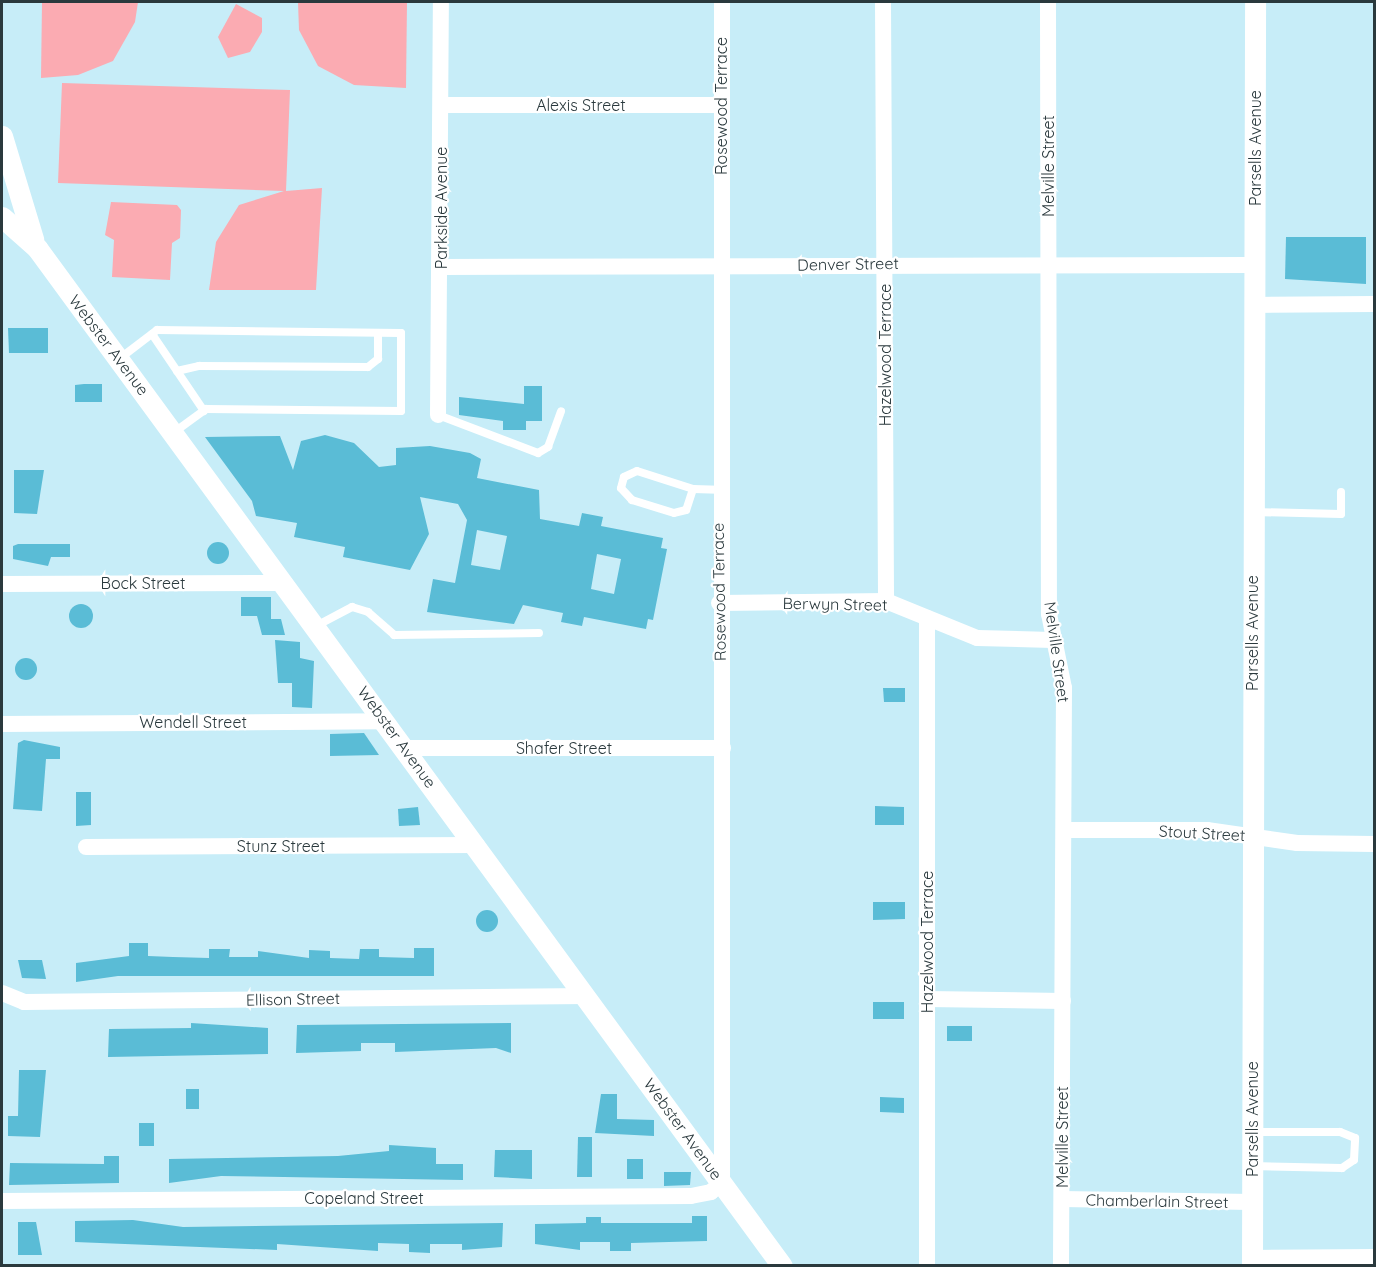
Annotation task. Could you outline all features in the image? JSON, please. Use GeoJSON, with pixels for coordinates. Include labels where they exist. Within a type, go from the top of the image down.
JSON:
{"type":"FeatureCollection","features":[{"type":"Feature","properties":{"kind":"street","name":"Parkside Avenue"},"geometry":{"type":"LineString","coordinates":[[438,415],[441,267],[441,2]]}},
{"type":"Feature","properties":{"kind":"street","name":"Rosewood Terrace"},"geometry":{"type":"LineString","coordinates":[[722,2],[718,490],[718,603],[723,748],[722,1182]]}},
{"type":"Feature","properties":{"kind":"street","name":"Hazelwood Terrace"},"geometry":{"type":"LineString","coordinates":[[883,2],[886,601]]}},
{"type":"Feature","properties":{"kind":"street","name":"Melville Street"},"geometry":{"type":"LineString","coordinates":[[1048,2],[1048,264],[1053,640],[1064,688],[1061,1266]]}},
{"type":"Feature","properties":{"kind":"street","name":"Parsells Avenue"},"geometry":{"type":"LineString","coordinates":[[1252,1262],[1251,836],[1256,2]]}},
{"type":"Feature","properties":{"kind":"street","name":"Alexis Street"},"geometry":{"type":"LineString","coordinates":[[441,105],[721,105]]}},
{"type":"Feature","properties":{"kind":"street"},"geometry":{"type":"LineString","coordinates":[[2,136],[37,248]]}},
{"type":"Feature","properties":{"kind":"street","name":"Webster Avenue"},"geometry":{"type":"LineString","coordinates":[[2,217],[37,248],[119,358],[477,845],[782,1266]]}},
{"type":"Feature","properties":{"kind":"street","name":"Denver Street"},"geometry":{"type":"LineString","coordinates":[[441,267],[884,264],[1254,265]]}},
{"type":"Feature","properties":{"kind":"street"},"geometry":{"type":"LineString","coordinates":[[1254,305],[1374,304]]}},
{"type":"Feature","properties":{"kind":"street","name":"Bock Street"},"geometry":{"type":"LineString","coordinates":[[2,584],[285,583]]}},
{"type":"Feature","properties":{"kind":"street","name":"Berwyn Street"},"geometry":{"type":"LineString","coordinates":[[718,603],[886,601],[976,638],[1053,640]]}},
{"type":"Feature","properties":{"kind":"street","name":"Hazelwood Terrace"},"geometry":{"type":"LineString","coordinates":[[927,618],[927,1266]]}},
{"type":"Feature","properties":{"kind":"street","name":"Wendell Street"},"geometry":{"type":"LineString","coordinates":[[2,724],[385,721]]}},
{"type":"Feature","properties":{"kind":"street","name":"Shafer Street"},"geometry":{"type":"LineString","coordinates":[[405,748],[723,748]]}},
{"type":"Feature","properties":{"kind":"street","name":"Stout Street"},"geometry":{"type":"LineString","coordinates":[[1065,830],[1251,836],[1297,843],[1374,844]]}},
{"type":"Feature","properties":{"kind":"street","name":"Stunz Street"},"geometry":{"type":"LineString","coordinates":[[86,847],[477,845]]}},
{"type":"Feature","properties":{"kind":"street","name":"Ellison Street"},"geometry":{"type":"LineString","coordinates":[[2,993],[24,1002],[587,996]]}},
{"type":"Feature","properties":{"kind":"street"},"geometry":{"type":"LineString","coordinates":[[927,999],[1063,1001]]}},
{"type":"Feature","properties":{"kind":"street","name":"Copeland Street"},"geometry":{"type":"LineString","coordinates":[[2,1201],[691,1196],[711,1192],[722,1182]]}},
{"type":"Feature","properties":{"kind":"street","name":"Chamberlain Street"},"geometry":{"type":"LineString","coordinates":[[1062,1199],[1252,1202]]}},
{"type":"Feature","properties":{"kind":"street"},"geometry":{"type":"LineString","coordinates":[[1252,1262],[1374,1257]]}},
{"type":"Feature","properties":{"kind":"lane"},"geometry":{"type":"LineString","coordinates":[[177,371],[199,366],[368,367],[378,358],[378,333]]}},
{"type":"Feature","properties":{"kind":"lane"},"geometry":{"type":"LineString","coordinates":[[119,358],[152,334],[401,333],[401,411],[204,411],[173,432]]}},
{"type":"Feature","properties":{"kind":"lane"},"geometry":{"type":"LineString","coordinates":[[152,334],[204,411]]}},
{"type":"Feature","properties":{"kind":"lane"},"geometry":{"type":"LineString","coordinates":[[438,415],[538,453],[548,447],[561,411]]}},
{"type":"Feature","properties":{"kind":"lane"},"geometry":{"type":"LineString","coordinates":[[693,489],[686,510],[674,513],[632,500],[621,488],[624,477],[637,471],[693,489],[718,490]]}},
{"type":"Feature","properties":{"kind":"lane"},"geometry":{"type":"LineString","coordinates":[[1253,512],[1341,513],[1341,492]]}},
{"type":"Feature","properties":{"kind":"lane"},"geometry":{"type":"LineString","coordinates":[[316,626],[352,607],[368,612],[394,636],[539,633]]}},
{"type":"Feature","properties":{"kind":"lane"},"geometry":{"type":"LineString","coordinates":[[1252,1132],[1340,1132],[1355,1138],[1354,1160],[1342,1168],[1252,1166]]}},
{"type":"Feature","properties":{"kind":"shaded area"},"geometry":{"type":"Polygon","coordinates":[[[42,2],[138,2],[135,22],[113,61],[78,75],[41,78],[42,2]]]}},
{"type":"Feature","properties":{"kind":"shaded area"},"geometry":{"type":"Polygon","coordinates":[[[298,2],[407,2],[406,88],[354,85],[318,66],[299,30],[298,2]]]}},
{"type":"Feature","properties":{"kind":"shaded area"},"geometry":{"type":"Polygon","coordinates":[[[236,4],[262,18],[262,32],[250,52],[228,58],[218,37],[236,4]]]}},
{"type":"Feature","properties":{"kind":"shaded area"},"geometry":{"type":"Polygon","coordinates":[[[62,83],[290,90],[286,191],[322,188],[316,290],[209,290],[216,242],[239,205],[284,191],[58,183],[62,83]]]}},
{"type":"Feature","properties":{"kind":"shaded area"},"geometry":{"type":"Polygon","coordinates":[[[111,202],[177,205],[181,210],[180,238],[172,243],[170,280],[112,277],[114,240],[105,235],[111,202]]]}},
{"type":"Feature","properties":{"kind":"building"},"geometry":{"type":"Polygon","coordinates":[[[1286,237],[1366,237],[1366,284],[1285,279],[1286,237]]]}},
{"type":"Feature","properties":{"kind":"building"},"geometry":{"type":"Polygon","coordinates":[[[8,328],[48,328],[48,353],[9,353],[8,328]]]}},
{"type":"Feature","properties":{"kind":"building"},"geometry":{"type":"Polygon","coordinates":[[[102,384],[102,402],[75,402],[75,385],[102,384]]]}},
{"type":"Feature","properties":{"kind":"building"},"geometry":{"type":"Polygon","coordinates":[[[524,386],[542,386],[542,421],[526,421],[526,430],[503,430],[503,421],[459,415],[459,397],[524,404],[524,386]]]}},
{"type":"Feature","properties":{"kind":"building"},"geometry":{"type":"Polygon","coordinates":[[[325,435],[354,443],[379,467],[396,465],[396,448],[430,446],[470,453],[481,459],[477,478],[539,490],[540,519],[579,526],[582,513],[603,517],[601,526],[663,538],[661,548],[667,549],[653,620],[648,619],[646,629],[584,617],[582,626],[561,622],[563,613],[523,605],[514,624],[427,612],[433,579],[455,583],[467,520],[458,504],[420,497],[429,534],[410,570],[343,557],[345,547],[294,537],[297,523],[256,516],[252,501],[205,437],[280,436],[293,470],[301,441],[325,435]],[[477,530],[471,565],[500,570],[507,536],[477,530]],[[597,554],[591,589],[614,594],[621,559],[597,554]]]}},
{"type":"Feature","properties":{"kind":"building"},"geometry":{"type":"Polygon","coordinates":[[[14,470],[44,470],[37,514],[14,513],[14,470]]]}},
{"type":"Feature","properties":{"kind":"building"},"geometry":{"type":"Polygon","coordinates":[[[218,542],[226,545],[229,553],[226,561],[218,564],[210,561],[207,553],[210,545],[218,542]]]}},
{"type":"Feature","properties":{"kind":"building"},"geometry":{"type":"Polygon","coordinates":[[[18,544],[70,544],[70,557],[51,557],[48,566],[13,559],[13,546],[18,544]]]}},
{"type":"Feature","properties":{"kind":"building"},"geometry":{"type":"Polygon","coordinates":[[[241,597],[271,597],[271,619],[281,619],[285,635],[262,635],[257,616],[241,616],[241,597]]]}},
{"type":"Feature","properties":{"kind":"building"},"geometry":{"type":"Polygon","coordinates":[[[81,604],[89,608],[93,616],[89,624],[81,628],[73,624],[69,616],[73,608],[81,604]]]}},
{"type":"Feature","properties":{"kind":"building"},"geometry":{"type":"Polygon","coordinates":[[[275,640],[300,642],[300,658],[314,661],[312,708],[292,707],[292,683],[278,683],[275,640]]]}},
{"type":"Feature","properties":{"kind":"building"},"geometry":{"type":"Polygon","coordinates":[[[22,658],[30,658],[37,665],[37,673],[30,680],[22,680],[15,673],[15,665],[22,658]]]}},
{"type":"Feature","properties":{"kind":"building"},"geometry":{"type":"Polygon","coordinates":[[[883,688],[905,688],[905,702],[884,702],[883,688]]]}},
{"type":"Feature","properties":{"kind":"building"},"geometry":{"type":"Polygon","coordinates":[[[364,733],[379,755],[330,756],[330,734],[364,733]]]}},
{"type":"Feature","properties":{"kind":"building"},"geometry":{"type":"Polygon","coordinates":[[[24,740],[60,747],[60,759],[46,759],[42,811],[13,809],[18,743],[24,740]]]}},
{"type":"Feature","properties":{"kind":"building"},"geometry":{"type":"Polygon","coordinates":[[[76,792],[91,792],[91,825],[76,826],[76,792]]]}},
{"type":"Feature","properties":{"kind":"building"},"geometry":{"type":"Polygon","coordinates":[[[875,806],[904,807],[904,825],[875,825],[875,806]]]}},
{"type":"Feature","properties":{"kind":"building"},"geometry":{"type":"Polygon","coordinates":[[[418,807],[420,825],[399,826],[398,809],[418,807]]]}},
{"type":"Feature","properties":{"kind":"building"},"geometry":{"type":"Polygon","coordinates":[[[873,902],[905,902],[905,919],[873,920],[873,902]]]}},
{"type":"Feature","properties":{"kind":"building"},"geometry":{"type":"Polygon","coordinates":[[[487,910],[495,913],[498,921],[495,929],[487,932],[479,929],[476,921],[479,913],[487,910]]]}},
{"type":"Feature","properties":{"kind":"building"},"geometry":{"type":"Polygon","coordinates":[[[129,943],[148,943],[148,956],[209,958],[209,949],[230,949],[229,957],[258,957],[258,951],[309,958],[309,950],[330,951],[330,958],[359,959],[360,949],[379,949],[379,957],[414,958],[414,948],[434,948],[434,976],[118,976],[76,982],[76,963],[129,956],[129,943]]]}},
{"type":"Feature","properties":{"kind":"building"},"geometry":{"type":"Polygon","coordinates":[[[18,960],[42,960],[46,979],[22,978],[18,960]]]}},
{"type":"Feature","properties":{"kind":"building"},"geometry":{"type":"Polygon","coordinates":[[[873,1002],[904,1002],[904,1019],[873,1019],[873,1002]]]}},
{"type":"Feature","properties":{"kind":"building"},"geometry":{"type":"Polygon","coordinates":[[[191,1023],[268,1028],[268,1054],[108,1057],[109,1029],[191,1028],[191,1023]]]}},
{"type":"Feature","properties":{"kind":"building"},"geometry":{"type":"Polygon","coordinates":[[[511,1023],[511,1053],[496,1048],[395,1052],[395,1043],[361,1043],[361,1051],[296,1053],[297,1025],[511,1023]]]}},
{"type":"Feature","properties":{"kind":"building"},"geometry":{"type":"Polygon","coordinates":[[[947,1026],[972,1026],[972,1041],[947,1041],[947,1026]]]}},
{"type":"Feature","properties":{"kind":"building"},"geometry":{"type":"Polygon","coordinates":[[[19,1070],[46,1070],[40,1137],[8,1136],[8,1116],[18,1116],[19,1070]]]}},
{"type":"Feature","properties":{"kind":"building"},"geometry":{"type":"Polygon","coordinates":[[[186,1089],[199,1089],[199,1109],[186,1109],[186,1089]]]}},
{"type":"Feature","properties":{"kind":"building"},"geometry":{"type":"Polygon","coordinates":[[[601,1094],[617,1094],[617,1119],[654,1120],[654,1136],[595,1133],[601,1094]]]}},
{"type":"Feature","properties":{"kind":"building"},"geometry":{"type":"Polygon","coordinates":[[[880,1097],[904,1098],[904,1113],[880,1112],[880,1097]]]}},
{"type":"Feature","properties":{"kind":"building"},"geometry":{"type":"Polygon","coordinates":[[[139,1123],[154,1123],[154,1146],[139,1146],[139,1123]]]}},
{"type":"Feature","properties":{"kind":"building"},"geometry":{"type":"Polygon","coordinates":[[[578,1137],[592,1137],[592,1177],[577,1177],[578,1137]]]}},
{"type":"Feature","properties":{"kind":"building"},"geometry":{"type":"Polygon","coordinates":[[[389,1145],[436,1148],[436,1164],[463,1164],[463,1180],[221,1176],[169,1183],[169,1159],[338,1156],[389,1151],[389,1145]]]}},
{"type":"Feature","properties":{"kind":"building"},"geometry":{"type":"Polygon","coordinates":[[[495,1150],[532,1150],[532,1179],[494,1177],[495,1150]]]}},
{"type":"Feature","properties":{"kind":"building"},"geometry":{"type":"Polygon","coordinates":[[[104,1156],[119,1156],[119,1183],[9,1185],[10,1163],[104,1164],[104,1156]]]}},
{"type":"Feature","properties":{"kind":"building"},"geometry":{"type":"Polygon","coordinates":[[[627,1159],[643,1159],[643,1179],[627,1179],[627,1159]]]}},
{"type":"Feature","properties":{"kind":"building"},"geometry":{"type":"Polygon","coordinates":[[[664,1172],[691,1172],[690,1185],[664,1186],[664,1172]]]}},
{"type":"Feature","properties":{"kind":"building"},"geometry":{"type":"Polygon","coordinates":[[[692,1216],[707,1216],[707,1241],[631,1243],[631,1251],[610,1251],[610,1242],[580,1242],[580,1250],[535,1244],[535,1224],[586,1223],[586,1217],[601,1217],[601,1223],[692,1223],[692,1216]]]}},
{"type":"Feature","properties":{"kind":"building"},"geometry":{"type":"Polygon","coordinates":[[[133,1220],[183,1227],[503,1223],[502,1247],[462,1250],[462,1244],[430,1244],[430,1253],[409,1252],[409,1244],[378,1243],[378,1251],[277,1244],[277,1250],[75,1242],[75,1221],[133,1220]]]}},
{"type":"Feature","properties":{"kind":"building"},"geometry":{"type":"Polygon","coordinates":[[[18,1222],[36,1222],[42,1255],[18,1255],[18,1222]]]}}]}
